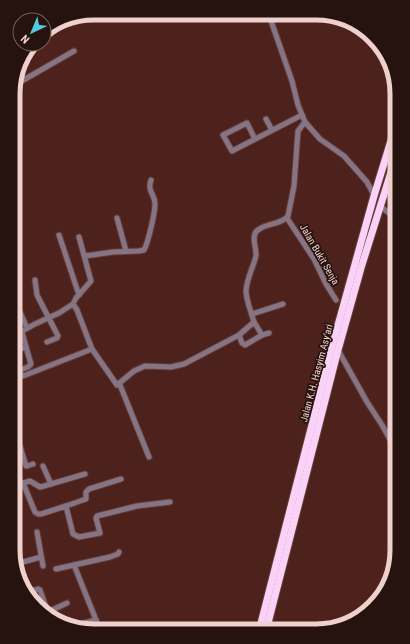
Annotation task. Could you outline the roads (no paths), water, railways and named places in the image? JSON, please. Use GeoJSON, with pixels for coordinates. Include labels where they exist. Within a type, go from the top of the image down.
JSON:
{"type":"FeatureCollection","features":[{"type":"Feature","properties":{"kind":"highway","name":"Jalan K.H. Hasyim Asy'ari"},"geometry":{"type":"LineString","coordinates":[[263,624],[333,343],[374,196],[390,146]]}},
{"type":"Feature","properties":{"kind":"highway","name":"Jalan K.H. Hasyim Asy'ari"},"geometry":{"type":"LineString","coordinates":[[264,624],[360,268],[390,175]]}},
{"type":"Feature","properties":{"kind":"street"},"geometry":{"type":"LineString","coordinates":[[271,20],[289,72],[298,105],[305,122],[320,139],[344,156],[367,182],[372,189],[374,196]]}},
{"type":"Feature","properties":{"kind":"street"},"geometry":{"type":"LineString","coordinates":[[22,81],[74,51]]}},
{"type":"Feature","properties":{"kind":"street"},"geometry":{"type":"LineString","coordinates":[[255,138],[247,123],[223,135],[232,151],[302,115]]}},
{"type":"Feature","properties":{"kind":"street"},"geometry":{"type":"LineString","coordinates":[[266,119],[272,130]]}},
{"type":"Feature","properties":{"kind":"street"},"geometry":{"type":"LineString","coordinates":[[262,335],[254,322],[246,290],[256,254],[254,243],[256,231],[259,228],[277,223],[287,218],[294,186],[298,131],[305,122]]}},
{"type":"Feature","properties":{"kind":"street"},"geometry":{"type":"LineString","coordinates":[[85,256],[126,251],[139,252],[145,248],[155,203],[149,187],[152,180]]}},
{"type":"Feature","properties":{"kind":"street"},"geometry":{"type":"LineString","coordinates":[[380,206],[390,214]]}},
{"type":"Feature","properties":{"kind":"street"},"geometry":{"type":"LineString","coordinates":[[117,218],[126,251]]}},
{"type":"Feature","properties":{"kind":"street","name":"Jalan Bukit Senja"},"geometry":{"type":"LineString","coordinates":[[287,218],[314,259],[326,284],[336,300]]}},
{"type":"Feature","properties":{"kind":"street"},"geometry":{"type":"LineString","coordinates":[[59,235],[79,295]]}},
{"type":"Feature","properties":{"kind":"street"},"geometry":{"type":"LineString","coordinates":[[20,371],[31,364],[22,332],[73,304],[76,298],[91,281],[79,237]]}},
{"type":"Feature","properties":{"kind":"street"},"geometry":{"type":"LineString","coordinates":[[35,280],[37,295],[58,337],[47,342]]}},
{"type":"Feature","properties":{"kind":"street"},"geometry":{"type":"LineString","coordinates":[[73,304],[77,310],[92,349],[116,384],[120,385],[149,457]]}},
{"type":"Feature","properties":{"kind":"street"},"geometry":{"type":"LineString","coordinates":[[252,314],[282,304]]}},
{"type":"Feature","properties":{"kind":"street"},"geometry":{"type":"LineString","coordinates":[[20,311],[28,328]]}},
{"type":"Feature","properties":{"kind":"street"},"geometry":{"type":"LineString","coordinates":[[120,385],[134,371],[140,368],[151,366],[180,366],[239,335],[254,322]]}},
{"type":"Feature","properties":{"kind":"street"},"geometry":{"type":"LineString","coordinates":[[239,335],[242,343],[245,345],[262,335],[269,333]]}},
{"type":"Feature","properties":{"kind":"street"},"geometry":{"type":"LineString","coordinates":[[20,349],[26,347]]}},
{"type":"Feature","properties":{"kind":"street"},"geometry":{"type":"LineString","coordinates":[[20,372],[23,376],[92,349]]}},
{"type":"Feature","properties":{"kind":"street"},"geometry":{"type":"LineString","coordinates":[[338,350],[390,439]]}},
{"type":"Feature","properties":{"kind":"street"},"geometry":{"type":"LineString","coordinates":[[20,451],[26,466],[33,464]]}},
{"type":"Feature","properties":{"kind":"street"},"geometry":{"type":"LineString","coordinates":[[43,466],[51,484]]}},
{"type":"Feature","properties":{"kind":"street"},"geometry":{"type":"LineString","coordinates":[[20,484],[30,481],[40,487],[85,474]]}},
{"type":"Feature","properties":{"kind":"street"},"geometry":{"type":"LineString","coordinates":[[23,483],[35,512],[38,514],[86,499],[86,492],[89,489],[121,479]]}},
{"type":"Feature","properties":{"kind":"street"},"geometry":{"type":"LineString","coordinates":[[66,506],[73,534],[79,537],[100,533],[96,518],[97,516],[137,506],[170,502]]}},
{"type":"Feature","properties":{"kind":"street"},"geometry":{"type":"LineString","coordinates":[[37,532],[43,566]]}},
{"type":"Feature","properties":{"kind":"street"},"geometry":{"type":"LineString","coordinates":[[56,569],[110,557],[118,554],[119,552]]}},
{"type":"Feature","properties":{"kind":"street"},"geometry":{"type":"LineString","coordinates":[[21,563],[41,557]]}},
{"type":"Feature","properties":{"kind":"street"},"geometry":{"type":"LineString","coordinates":[[74,565],[98,624]]}},
{"type":"Feature","properties":{"kind":"street"},"geometry":{"type":"LineString","coordinates":[[32,591],[40,590],[46,606]]}},
{"type":"Feature","properties":{"kind":"street"},"geometry":{"type":"LineString","coordinates":[[53,612],[67,603]]}},
{"type":"Feature","properties":{"kind":"street"},"geometry":{"type":"LineString","coordinates":[[88,623],[96,620]]}}]}
